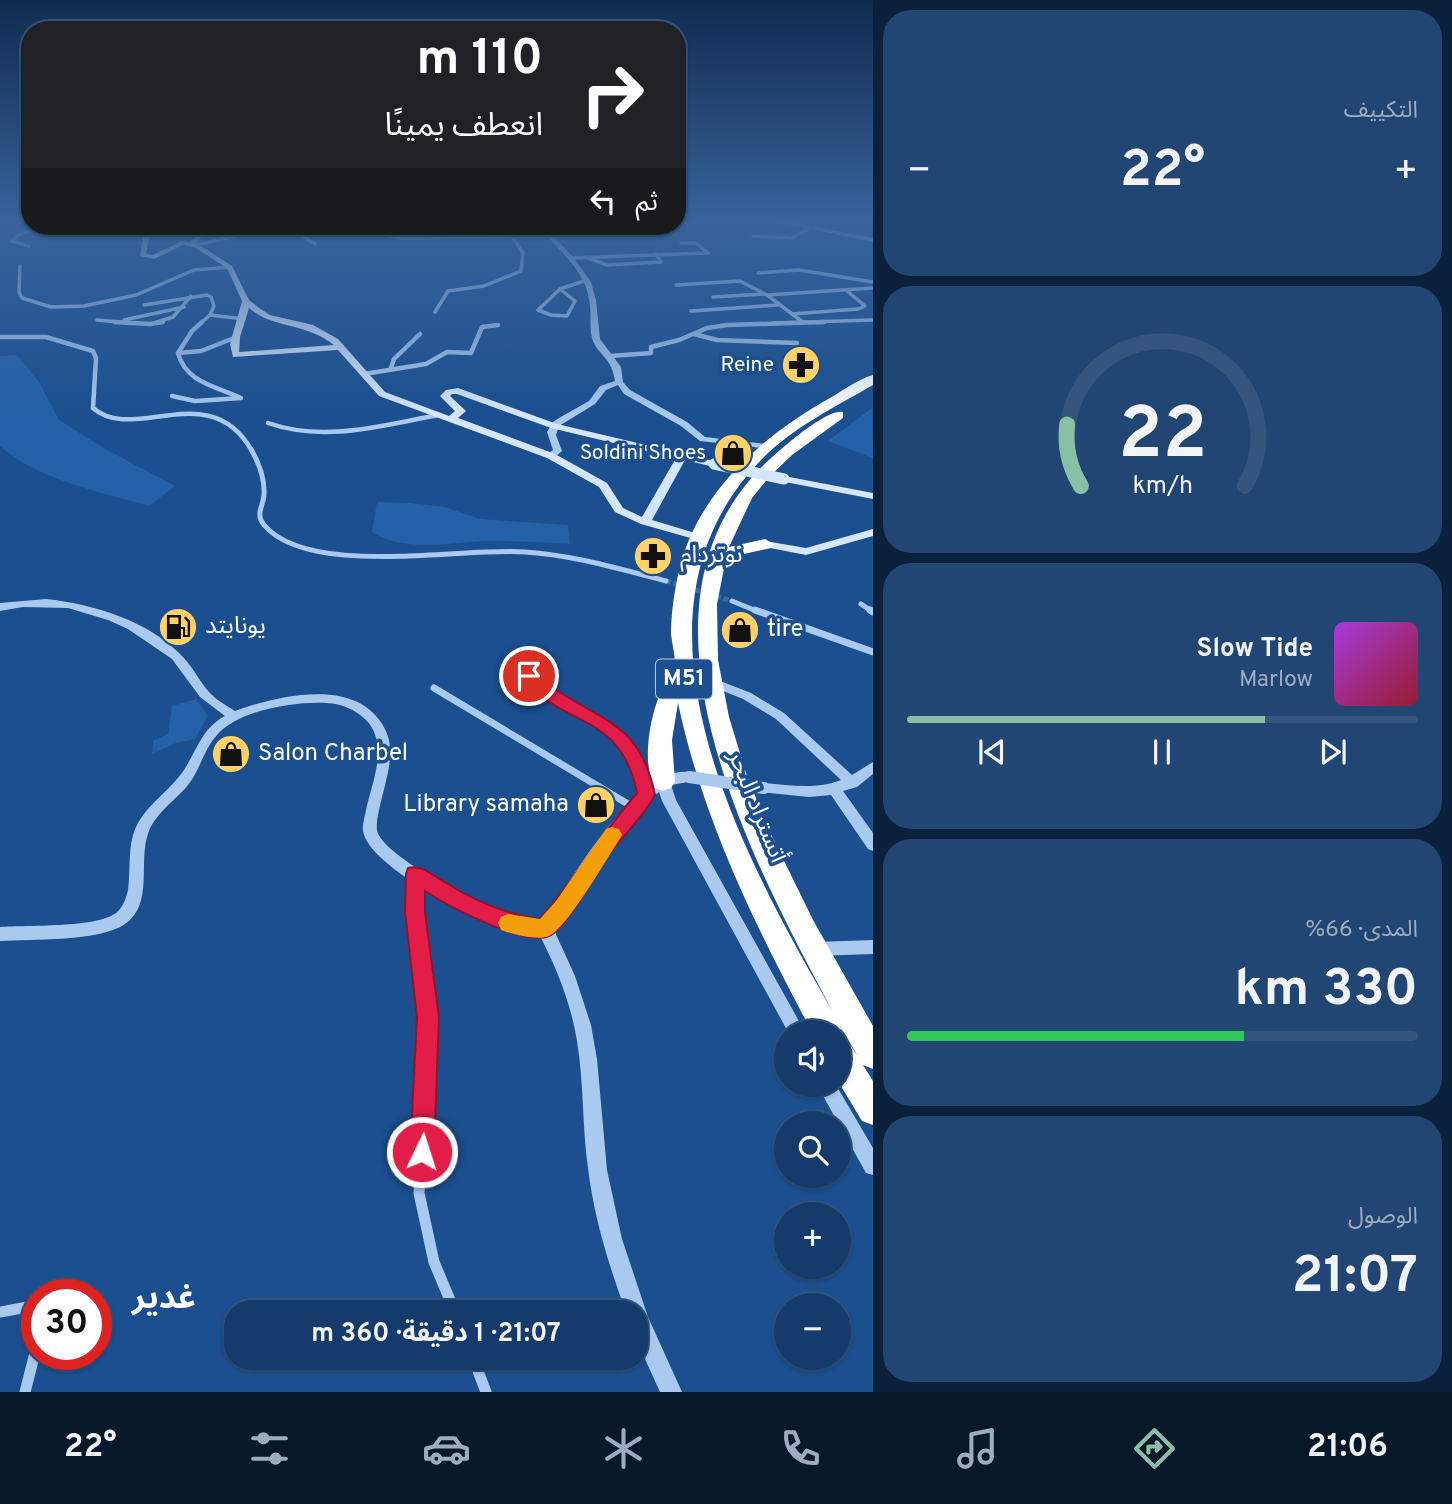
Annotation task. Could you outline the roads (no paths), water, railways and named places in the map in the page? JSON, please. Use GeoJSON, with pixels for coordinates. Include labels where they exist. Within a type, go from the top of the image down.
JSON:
{"type":"FeatureCollection","features":[{"type":"Feature","properties":{"kind":"highway","name":"أتستراد البحر"},"geometry":{"type":"LineString","coordinates":[[822,1020],[773,928],[720,814],[704,766],[683,674],[681,611],[687,575],[701,538],[731,486],[767,447],[785,432],[873,379]]}},
{"type":"Feature","properties":{"kind":"highway","name":"أتستراد البحر"},"geometry":{"type":"LineString","coordinates":[[873,394],[782,455],[758,479],[732,520],[716,555],[710,581],[708,616],[710,681],[732,770],[785,889],[873,1054]]}},
{"type":"Feature","properties":{"kind":"highway"},"geometry":{"type":"LineString","coordinates":[[732,520],[765,544]]}},
{"type":"Feature","properties":{"kind":"highway"},"geometry":{"type":"LineString","coordinates":[[716,555],[765,544]]}},
{"type":"Feature","properties":{"kind":"highway"},"geometry":{"type":"LineString","coordinates":[[654,788],[660,761],[662,728],[671,689],[683,674]]}},
{"type":"Feature","properties":{"kind":"highway"},"geometry":{"type":"LineString","coordinates":[[851,1074],[873,1110]]}},
{"type":"Feature","properties":{"kind":"main road"},"geometry":{"type":"LineString","coordinates":[[239,286],[246,301],[264,316],[310,327],[340,347],[382,394],[551,456],[603,485],[619,510],[645,522],[701,538]]}},
{"type":"Feature","properties":{"kind":"main road"},"geometry":{"type":"LineString","coordinates":[[246,301],[244,319],[234,338],[233,350],[242,356],[299,348],[340,347]]}},
{"type":"Feature","properties":{"kind":"main road"},"geometry":{"type":"LineString","coordinates":[[451,419],[461,411],[445,396],[449,392],[458,391],[554,426],[713,464],[873,496]]}},
{"type":"Feature","properties":{"kind":"main road"},"geometry":{"type":"LineString","coordinates":[[645,522],[682,457]]}},
{"type":"Feature","properties":{"kind":"main road"},"geometry":{"type":"LineString","coordinates":[[765,544],[796,551],[813,551],[873,532]]}},
{"type":"Feature","properties":{"kind":"street"},"geometry":{"type":"LineString","coordinates":[[19,286],[22,298],[43,305],[70,308],[136,295],[157,286]]}},
{"type":"Feature","properties":{"kind":"street"},"geometry":{"type":"LineString","coordinates":[[435,312],[448,291],[484,286]]}},
{"type":"Feature","properties":{"kind":"street"},"geometry":{"type":"LineString","coordinates":[[560,289],[573,297],[575,302],[567,316],[551,315],[538,310],[548,298],[560,289],[569,286]]}},
{"type":"Feature","properties":{"kind":"street"},"geometry":{"type":"LineString","coordinates":[[589,286],[593,300],[596,339],[617,367],[619,382],[632,396],[684,424],[703,439],[767,447]]}},
{"type":"Feature","properties":{"kind":"street"},"geometry":{"type":"LineString","coordinates":[[747,286],[766,294],[806,324]]}},
{"type":"Feature","properties":{"kind":"street"},"geometry":{"type":"LineString","coordinates":[[713,297],[873,288]]}},
{"type":"Feature","properties":{"kind":"street"},"geometry":{"type":"LineString","coordinates":[[792,314],[858,309],[865,306],[847,291]]}},
{"type":"Feature","properties":{"kind":"street"},"geometry":{"type":"LineString","coordinates":[[97,320],[148,325],[173,318],[185,307],[191,296]]}},
{"type":"Feature","properties":{"kind":"street"},"geometry":{"type":"LineString","coordinates":[[144,305],[191,296],[210,296],[214,306],[210,315],[192,331],[178,352],[181,367],[190,375],[241,398],[195,401],[172,396]]}},
{"type":"Feature","properties":{"kind":"street"},"geometry":{"type":"LineString","coordinates":[[691,312],[779,305]]}},
{"type":"Feature","properties":{"kind":"street"},"geometry":{"type":"LineString","coordinates":[[120,321],[185,307]]}},
{"type":"Feature","properties":{"kind":"street"},"geometry":{"type":"LineString","coordinates":[[210,315],[244,319]]}},
{"type":"Feature","properties":{"kind":"street"},"geometry":{"type":"LineString","coordinates":[[610,356],[651,354],[652,345],[707,328],[738,324],[873,320]]}},
{"type":"Feature","properties":{"kind":"street"},"geometry":{"type":"LineString","coordinates":[[364,374],[426,364],[447,352],[471,353],[482,327],[498,325]]}},
{"type":"Feature","properties":{"kind":"street"},"geometry":{"type":"LineString","coordinates":[[391,368],[394,359],[420,334]]}},
{"type":"Feature","properties":{"kind":"street"},"geometry":{"type":"LineString","coordinates":[[694,334],[713,341],[770,339],[797,343]]}},
{"type":"Feature","properties":{"kind":"street"},"geometry":{"type":"LineString","coordinates":[[0,337],[46,337],[93,351],[96,358],[93,408],[103,417],[177,412],[209,416],[224,422],[247,442],[259,463],[265,495],[259,513],[262,522],[301,547],[344,555],[459,550],[524,552],[572,558],[666,580]]}},
{"type":"Feature","properties":{"kind":"street"},"geometry":{"type":"LineString","coordinates":[[178,352],[201,351],[234,338]]}},
{"type":"Feature","properties":{"kind":"street"},"geometry":{"type":"LineString","coordinates":[[551,456],[558,451],[552,434],[554,426],[588,407],[600,397],[603,388],[619,382]]}},
{"type":"Feature","properties":{"kind":"street"},"geometry":{"type":"LineString","coordinates":[[268,423],[290,432],[328,432],[439,415]]}},
{"type":"Feature","properties":{"kind":"street"},"geometry":{"type":"LineString","coordinates":[[0,607],[36,601],[57,602],[101,612],[125,623],[171,651],[205,695],[234,716]]}},
{"type":"Feature","properties":{"kind":"street"},"geometry":{"type":"LineString","coordinates":[[732,601],[792,625],[873,652]]}},
{"type":"Feature","properties":{"kind":"street"},"geometry":{"type":"LineString","coordinates":[[861,604],[873,612]]}},
{"type":"Feature","properties":{"kind":"street"},"geometry":{"type":"LineString","coordinates":[[529,676],[549,693],[608,726],[620,736],[642,773],[669,801],[790,1020]]}},
{"type":"Feature","properties":{"kind":"street"},"geometry":{"type":"LineString","coordinates":[[710,681],[747,696],[780,716],[852,783]]}},
{"type":"Feature","properties":{"kind":"street"},"geometry":{"type":"LineString","coordinates":[[434,688],[474,717],[589,779],[634,807]]}},
{"type":"Feature","properties":{"kind":"street"},"geometry":{"type":"LineString","coordinates":[[0,934],[101,926],[117,921],[126,914],[135,891],[135,858],[141,832],[153,813],[184,780],[213,731],[234,716],[289,702],[320,698],[340,700],[360,708],[380,727],[385,740],[370,831],[381,852],[441,891],[508,923],[545,929]]}},
{"type":"Feature","properties":{"kind":"street"},"geometry":{"type":"LineString","coordinates":[[545,929],[634,807],[654,788],[689,778],[806,792],[835,790],[852,783],[873,767]]}},
{"type":"Feature","properties":{"kind":"street"},"geometry":{"type":"LineString","coordinates":[[835,790],[873,845]]}},
{"type":"Feature","properties":{"kind":"street"},"geometry":{"type":"LineString","coordinates":[[415,874],[415,912],[428,1017],[428,1069],[419,1193],[434,1262],[450,1300]]}},
{"type":"Feature","properties":{"kind":"street"},"geometry":{"type":"LineString","coordinates":[[545,929],[564,967],[579,1010],[588,1057],[594,1147],[610,1231],[640,1323],[671,1392]]}},
{"type":"Feature","properties":{"kind":"street"},"geometry":{"type":"LineString","coordinates":[[815,949],[873,947]]}},
{"type":"Feature","properties":{"kind":"street"},"geometry":{"type":"LineString","coordinates":[[833,1097],[873,1166]]}},
{"type":"Feature","properties":{"kind":"street"},"geometry":{"type":"LineString","coordinates":[[0,1312],[21,1308]]}},
{"type":"Feature","properties":{"kind":"street"},"geometry":{"type":"LineString","coordinates":[[25,1392],[31,1370]]}},
{"type":"Feature","properties":{"kind":"street"},"geometry":{"type":"LineString","coordinates":[[478,1370],[486,1392]]}},
{"type":"Feature","properties":{"kind":"tunnel"},"geometry":{"type":"LineString","coordinates":[[666,581],[732,601]]}},
{"type":"Feature","properties":{"kind":"place","name":"Reine"},"geometry":{"type":"Point","coordinates":[801,365]}},
{"type":"Feature","properties":{"kind":"place","name":"Soldini Shoes"},"geometry":{"type":"Point","coordinates":[733,453]}},
{"type":"Feature","properties":{"kind":"place","name":"نوتردام"},"geometry":{"type":"Point","coordinates":[653,556]}},
{"type":"Feature","properties":{"kind":"place","name":"يونايتد"},"geometry":{"type":"Point","coordinates":[178,627]}},
{"type":"Feature","properties":{"kind":"place","name":"tire"},"geometry":{"type":"Point","coordinates":[740,630]}},
{"type":"Feature","properties":{"kind":"place","name":"Salon Charbel"},"geometry":{"type":"Point","coordinates":[231,754]}},
{"type":"Feature","properties":{"kind":"place","name":"Library samaha"},"geometry":{"type":"Point","coordinates":[596,805]}},
{"type":"Feature","properties":{"kind":"district","name":"غدير"},"geometry":{"type":"Point","coordinates":[164,1300]}}]}
